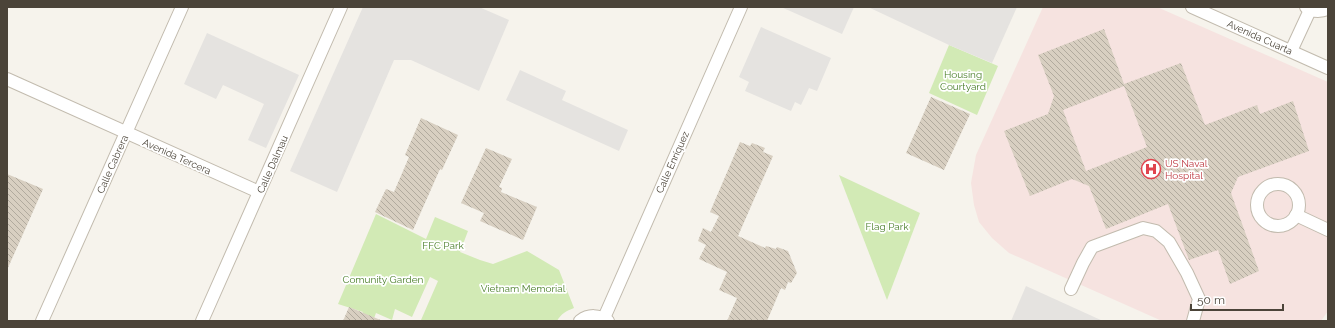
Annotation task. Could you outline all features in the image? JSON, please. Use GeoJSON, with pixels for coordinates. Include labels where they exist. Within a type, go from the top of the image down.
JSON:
{"type":"FeatureCollection","features":[{"type":"Feature","properties":{"kind":"street","name":"Calle Cabrera"},"geometry":{"type":"LineString","coordinates":[[42,321],[182,7]]}},
{"type":"Feature","properties":{"kind":"street","name":"Calle Dalmau"},"geometry":{"type":"LineString","coordinates":[[202,321],[342,7]]}},
{"type":"Feature","properties":{"kind":"street","name":"Calle Enríquez"},"geometry":{"type":"LineString","coordinates":[[606,320],[741,7]]}},
{"type":"Feature","properties":{"kind":"street","name":"Avenida Cuarta"},"geometry":{"type":"LineString","coordinates":[[1192,7],[1328,68]]}},
{"type":"Feature","properties":{"kind":"street"},"geometry":{"type":"LineString","coordinates":[[1291,51],[1308,8],[1321,11],[1328,8]]}},
{"type":"Feature","properties":{"kind":"street","name":"Avenida Tercera"},"geometry":{"type":"LineString","coordinates":[[7,80],[259,192]]}},
{"type":"Feature","properties":{"kind":"street"},"geometry":{"type":"LineString","coordinates":[[1296,215],[1328,230]]}},
{"type":"Feature","properties":{"kind":"street"},"geometry":{"type":"LineString","coordinates":[[1072,289],[1083,263],[1092,247],[1143,228],[1156,231],[1169,242],[1187,272],[1199,299],[1193,321]]}},
{"type":"Feature","properties":{"kind":"street"},"geometry":{"type":"LineString","coordinates":[[580,321],[590,316],[597,316],[606,320]]}},
{"type":"Feature","properties":{"kind":"shaded area"},"geometry":{"type":"Polygon","coordinates":[[[363,7],[479,7],[509,20],[479,91],[411,60],[394,60],[337,192],[290,171],[363,7]]]}},
{"type":"Feature","properties":{"kind":"shaded area"},"geometry":{"type":"Polygon","coordinates":[[[781,7],[854,7],[842,34],[781,7]]]}},
{"type":"Feature","properties":{"kind":"shaded area"},"geometry":{"type":"Polygon","coordinates":[[[868,7],[1017,7],[992,63],[949,45],[868,7]]]}},
{"type":"Feature","properties":{"kind":"shaded area","name":"US Naval Hospital"},"geometry":{"type":"Polygon","coordinates":[[[1043,7],[1157,7],[1328,82],[1328,311],[1321,321],[1162,321],[1009,253],[992,238],[979,222],[974,205],[971,183],[976,155],[1043,7]]]}},
{"type":"Feature","properties":{"kind":"shaded area"},"geometry":{"type":"Polygon","coordinates":[[[761,27],[831,58],[817,91],[809,88],[801,105],[795,102],[791,111],[745,91],[749,82],[739,77],[761,27]]]}},
{"type":"Feature","properties":{"kind":"shaded area"},"geometry":{"type":"Polygon","coordinates":[[[207,33],[299,75],[266,148],[248,140],[264,104],[223,85],[216,99],[184,84],[207,33]]]}},
{"type":"Feature","properties":{"kind":"shaded area"},"geometry":{"type":"Polygon","coordinates":[[[520,70],[566,91],[562,100],[628,130],[619,151],[506,100],[520,70]]]}},
{"type":"Feature","properties":{"kind":"shaded area"},"geometry":{"type":"Polygon","coordinates":[[[1026,286],[1103,321],[1011,321],[1026,286]]]}},
{"type":"Feature","properties":{"kind":"green space","name":"Housing Courtyard"},"geometry":{"type":"Polygon","coordinates":[[[949,45],[998,66],[977,115],[929,93],[949,45]]]}},
{"type":"Feature","properties":{"kind":"green space","name":"Flag Park"},"geometry":{"type":"Polygon","coordinates":[[[839,175],[920,213],[887,300],[839,175]]]}},
{"type":"Feature","properties":{"kind":"green space"},"geometry":{"type":"Polygon","coordinates":[[[376,214],[426,239],[435,217],[468,231],[460,252],[493,264],[527,251],[559,270],[574,308],[560,316],[557,321],[423,321],[421,320],[438,281],[430,277],[412,317],[395,309],[392,320],[376,313],[373,321],[361,318],[363,312],[338,304],[376,214]]]}},
{"type":"Feature","properties":{"kind":"building"},"geometry":{"type":"Polygon","coordinates":[[[1104,29],[1124,84],[1181,63],[1205,125],[1257,105],[1260,114],[1293,101],[1309,151],[1238,177],[1231,193],[1259,271],[1230,284],[1218,250],[1189,260],[1168,204],[1106,229],[1089,186],[1072,179],[1030,196],[1004,131],[1048,114],[1054,96],[1038,55],[1104,29]],[[1124,86],[1063,110],[1086,171],[1147,147],[1124,86]]]}},
{"type":"Feature","properties":{"kind":"building"},"geometry":{"type":"Polygon","coordinates":[[[931,97],[970,114],[944,170],[906,153],[931,97]]]}},
{"type":"Feature","properties":{"kind":"building"},"geometry":{"type":"Polygon","coordinates":[[[421,118],[458,135],[442,170],[440,169],[413,230],[375,212],[386,189],[394,192],[409,157],[405,155],[421,118]]]}},
{"type":"Feature","properties":{"kind":"building"},"geometry":{"type":"Polygon","coordinates":[[[740,142],[750,146],[752,143],[765,148],[763,152],[773,156],[738,236],[765,248],[766,246],[776,249],[777,247],[788,251],[797,273],[791,283],[788,282],[785,290],[781,288],[767,321],[727,321],[737,298],[719,290],[727,272],[699,259],[706,245],[698,241],[703,228],[711,232],[719,216],[710,212],[740,142]]]}},
{"type":"Feature","properties":{"kind":"building"},"geometry":{"type":"Polygon","coordinates":[[[486,148],[512,159],[499,187],[502,188],[501,192],[537,207],[523,240],[480,221],[484,213],[461,203],[486,148]]]}},
{"type":"Feature","properties":{"kind":"building"},"geometry":{"type":"Polygon","coordinates":[[[7,174],[43,189],[7,270],[7,174]]]}},
{"type":"Feature","properties":{"kind":"building"},"geometry":{"type":"Polygon","coordinates":[[[349,307],[383,321],[343,321],[349,307]]]}},
{"type":"Feature","properties":{"kind":"place","name":"US Naval Hospital"},"geometry":{"type":"Point","coordinates":[1151,169]}},
{"type":"Feature","properties":{"kind":"park label","name":"FFC Park"},"geometry":{"type":"Point","coordinates":[443,245]}},
{"type":"Feature","properties":{"kind":"park label","name":"Comunity Garden"},"geometry":{"type":"Point","coordinates":[383,279]}},
{"type":"Feature","properties":{"kind":"park label","name":"Vietnam Memorial"},"geometry":{"type":"Point","coordinates":[523,288]}}]}
